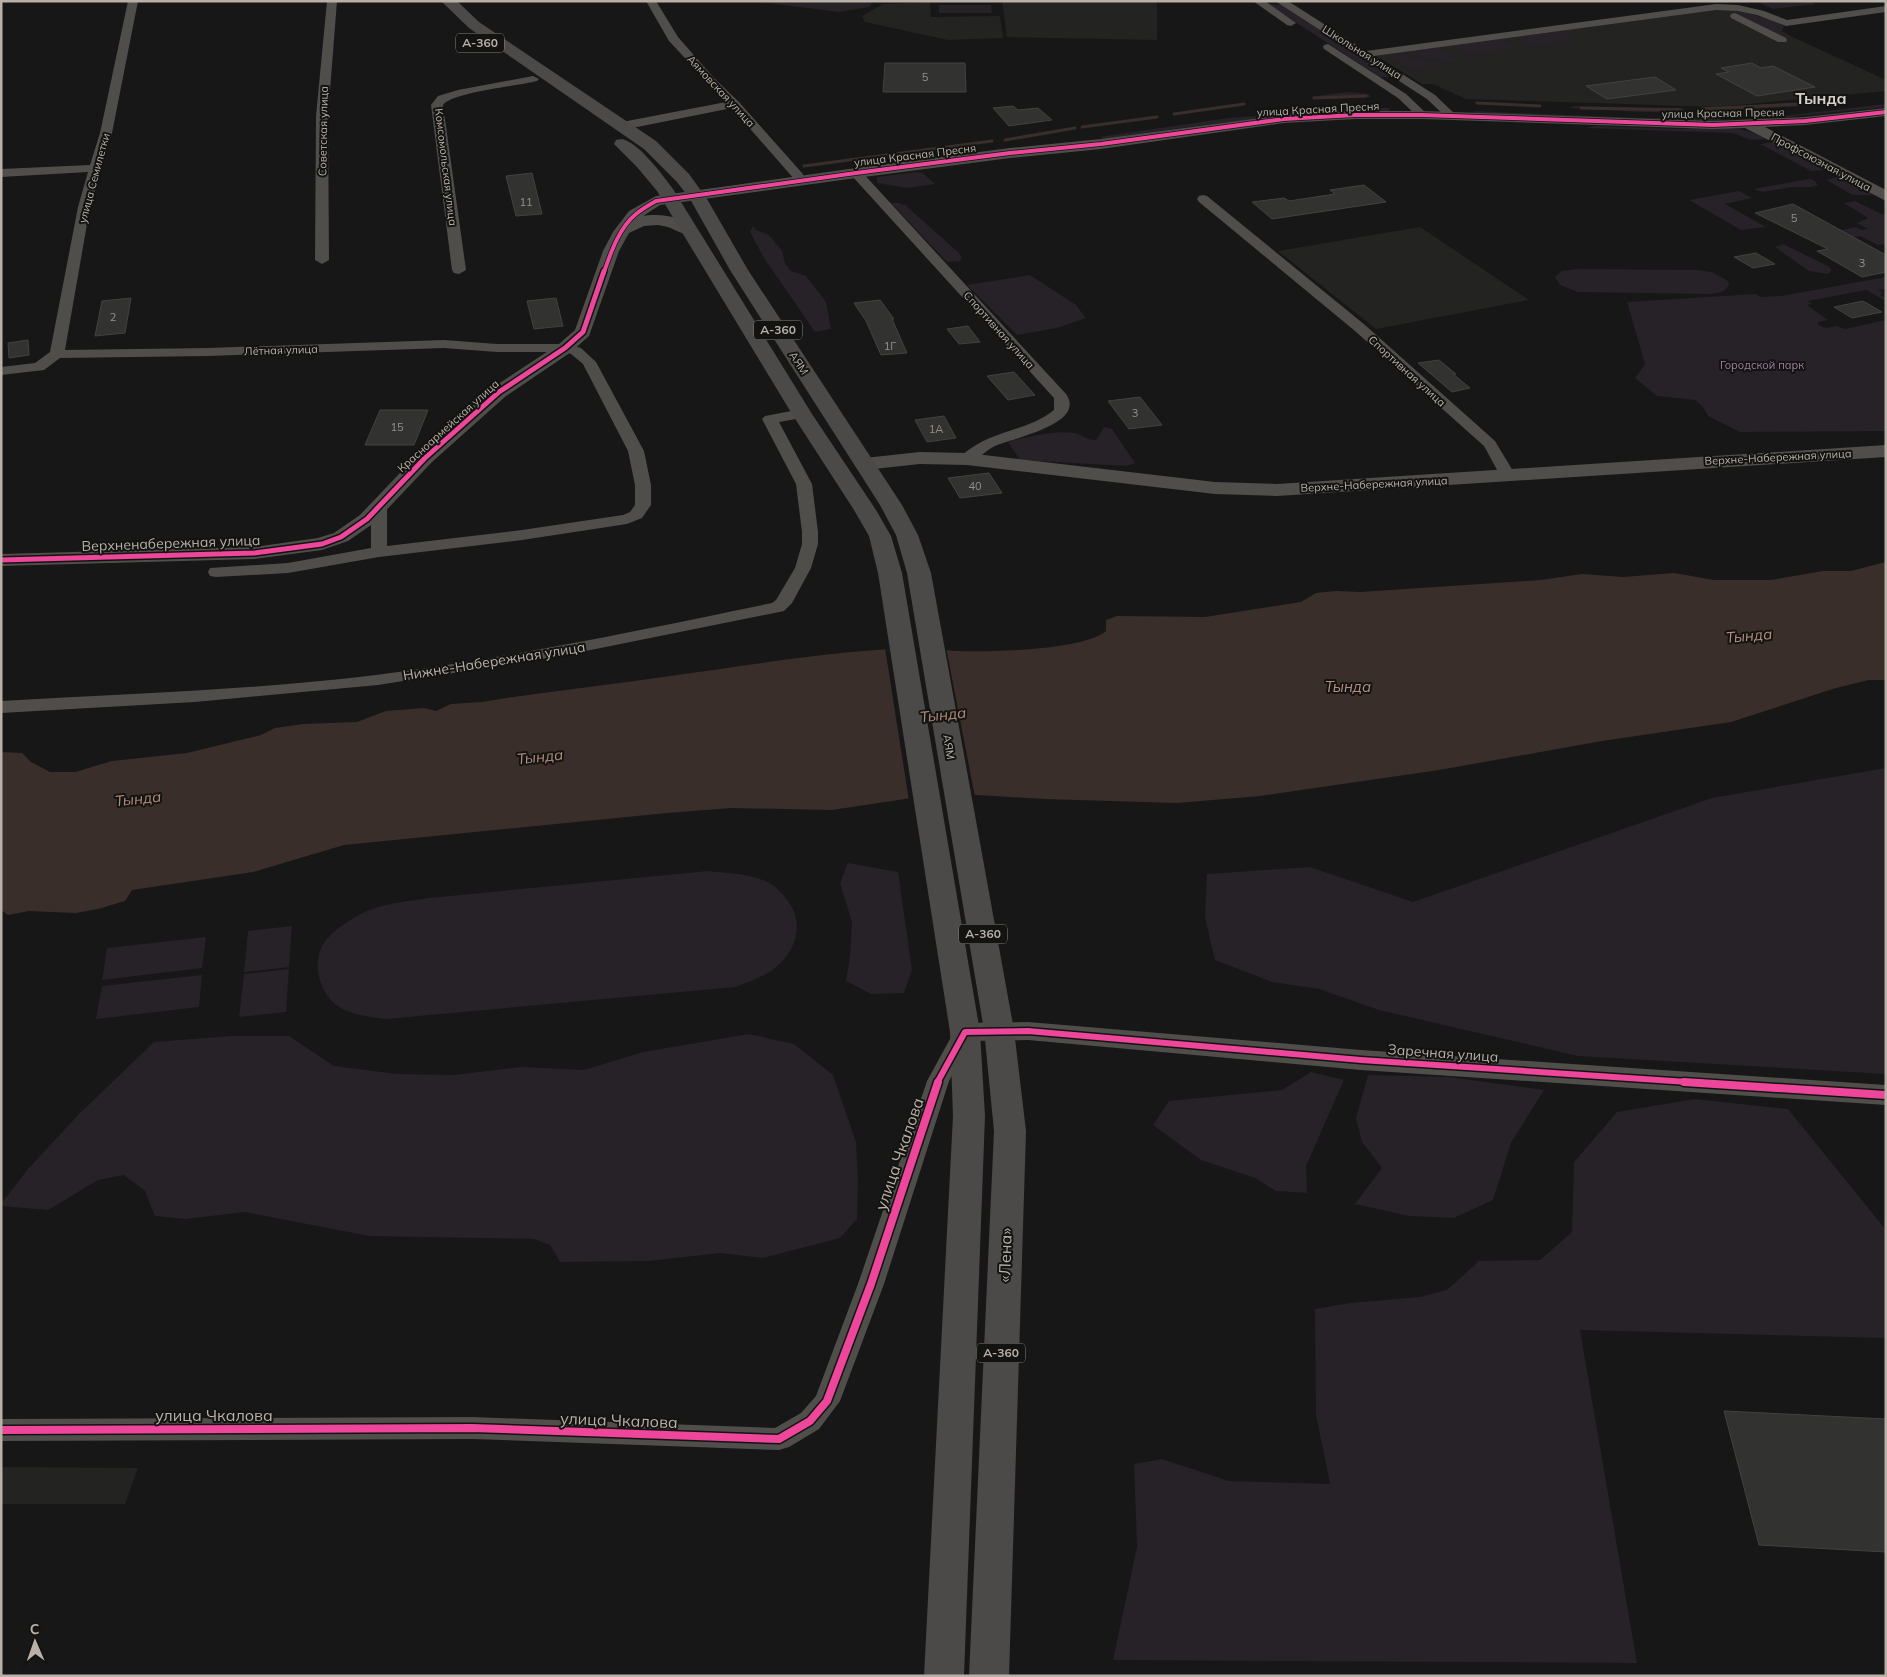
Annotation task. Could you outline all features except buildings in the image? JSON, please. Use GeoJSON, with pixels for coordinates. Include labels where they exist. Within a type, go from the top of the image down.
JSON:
{"type":"FeatureCollection","features":[{"type":"Feature","properties":{"kind":"highway","name":"АЯМ"},"geometry":{"type":"LineString","coordinates":[[441,3],[465,33],[595,120],[643,163],[669,196],[802,414],[880,536],[890,573],[965,1032]]}},
{"type":"Feature","properties":{"kind":"highway","name":"АЯМ"},"geometry":{"type":"LineString","coordinates":[[441,3],[650,145],[666,160],[693,193],[740,270],[891,504],[907,535],[918,573],[966,838]]}},
{"type":"Feature","properties":{"kind":"highway","name":"«Лена»"},"geometry":{"type":"LineString","coordinates":[[966,838],[999,1030],[1010,1131],[989,1676]]}},
{"type":"Feature","properties":{"kind":"highway","name":"А-360"},"geometry":{"type":"LineString","coordinates":[[944,1676],[969,1116],[965,1032]]}},
{"type":"Feature","properties":{"kind":"street","name":"улица Семилетки"},"geometry":{"type":"LineString","coordinates":[[57,354],[84,207],[106,133],[133,1]]}},
{"type":"Feature","properties":{"kind":"street","name":"Советская улица"},"geometry":{"type":"LineString","coordinates":[[322,260],[322,116],[332,1]]}},
{"type":"Feature","properties":{"kind":"street","name":"Аямовская улица"},"geometry":{"type":"LineString","coordinates":[[651,1],[673,39],[710,80],[736,104],[798,176]]}},
{"type":"Feature","properties":{"kind":"street"},"geometry":{"type":"LineString","coordinates":[[1259,2],[1274,1]]}},
{"type":"Feature","properties":{"kind":"street","name":"Школьная улица"},"geometry":{"type":"LineString","coordinates":[[1280,1],[1404,79],[1446,111]]}},
{"type":"Feature","properties":{"kind":"street"},"geometry":{"type":"LineString","coordinates":[[1706,1],[1782,40]]}},
{"type":"Feature","properties":{"kind":"street","name":"Школьная улица"},"geometry":{"type":"LineString","coordinates":[[1259,2],[1301,29]]}},
{"type":"Feature","properties":{"kind":"street"},"geometry":{"type":"LineString","coordinates":[[1365,54],[1716,7],[1738,8],[1760,13],[1786,23],[1886,9]]}},
{"type":"Feature","properties":{"kind":"street","name":"Школьная улица"},"geometry":{"type":"LineString","coordinates":[[1320,41],[1382,82],[1417,110]]}},
{"type":"Feature","properties":{"kind":"street","name":"Комсомольская улица"},"geometry":{"type":"LineString","coordinates":[[459,270],[437,105],[442,98],[462,92],[533,79]]}},
{"type":"Feature","properties":{"kind":"street"},"geometry":{"type":"LineString","coordinates":[[1382,82],[1404,79]]}},
{"type":"Feature","properties":{"kind":"street","name":"улица Красная Пресня"},"geometry":{"type":"LineString","coordinates":[[1446,111],[1635,123],[1751,119],[1886,100]]}},
{"type":"Feature","properties":{"kind":"street"},"geometry":{"type":"LineString","coordinates":[[622,126],[736,104]]}},
{"type":"Feature","properties":{"kind":"street","name":"улица Красная Пресня"},"geometry":{"type":"LineString","coordinates":[[693,193],[798,176],[1241,113],[1333,106],[1446,111],[1730,114]]}},
{"type":"Feature","properties":{"kind":"street","name":"улица Красная Пресня"},"geometry":{"type":"LineString","coordinates":[[693,193],[1010,153],[1101,144],[1284,119],[1417,110]]}},
{"type":"Feature","properties":{"kind":"street","name":"улица Красная Пресня"},"geometry":{"type":"LineString","coordinates":[[1772,128],[1886,112]]}},
{"type":"Feature","properties":{"kind":"street","name":"Профсоюзная улица"},"geometry":{"type":"LineString","coordinates":[[1730,114],[1751,119],[1772,128],[1886,183]]}},
{"type":"Feature","properties":{"kind":"street","name":"Профсоюзная улица"},"geometry":{"type":"LineString","coordinates":[[1772,128],[1886,196]]}},
{"type":"Feature","properties":{"kind":"street"},"geometry":{"type":"LineString","coordinates":[[1,173],[96,168]]}},
{"type":"Feature","properties":{"kind":"street","name":"Спортивная улица"},"geometry":{"type":"LineString","coordinates":[[856,173],[1061,397],[1062,411],[1051,420],[988,443],[967,459]]}},
{"type":"Feature","properties":{"kind":"street","name":"Красноармейская улица"},"geometry":{"type":"LineString","coordinates":[[341,537],[367,519],[424,458],[488,401],[564,348],[583,332],[611,251],[621,232],[635,214],[652,203],[669,196],[693,193]]}},
{"type":"Feature","properties":{"kind":"street","name":"Спортивная улица"},"geometry":{"type":"LineString","coordinates":[[1203,199],[1360,328],[1490,444],[1508,476]]}},
{"type":"Feature","properties":{"kind":"street"},"geometry":{"type":"LineString","coordinates":[[621,232],[637,222],[654,220],[671,222],[690,230]]}},
{"type":"Feature","properties":{"kind":"street","name":"Лётная улица"},"geometry":{"type":"LineString","coordinates":[[57,354],[208,352],[444,344],[497,348],[564,348]]}},
{"type":"Feature","properties":{"kind":"street"},"geometry":{"type":"LineString","coordinates":[[216,572],[288,568],[379,552],[522,535],[636,516],[643,505],[643,485],[636,451],[590,362],[576,351],[564,348]]}},
{"type":"Feature","properties":{"kind":"street"},"geometry":{"type":"LineString","coordinates":[[1,371],[39,367],[57,354]]}},
{"type":"Feature","properties":{"kind":"street","name":"Нижне-Набережная улица"},"geometry":{"type":"LineString","coordinates":[[1,707],[195,696],[378,680],[566,650],[778,607],[784,603],[803,568],[810,544],[810,532],[804,484],[770,419],[802,414]]}},
{"type":"Feature","properties":{"kind":"street","name":"Верхне-Набережная улица"},"geometry":{"type":"LineString","coordinates":[[864,464],[920,458],[967,459],[1215,488],[1277,490],[1886,450]]}},
{"type":"Feature","properties":{"kind":"street"},"geometry":{"type":"LineString","coordinates":[[378,506],[379,552]]}},
{"type":"Feature","properties":{"kind":"street","name":"Верхненабережная улица"},"geometry":{"type":"LineString","coordinates":[[1,560],[254,553],[322,544],[341,537]]}},
{"type":"Feature","properties":{"kind":"street","name":"Заречная улица"},"geometry":{"type":"LineString","coordinates":[[965,1032],[999,1030],[1044,1032],[1361,1060],[1886,1094]]}},
{"type":"Feature","properties":{"kind":"street","name":"улица Чкалова"},"geometry":{"type":"LineString","coordinates":[[1,1430],[472,1428],[779,1438],[810,1421],[827,1401],[871,1284],[938,1081],[965,1032]]}},
{"type":"Feature","properties":{"kind":"shaded area"},"geometry":{"type":"Polygon","coordinates":[[[1002,1],[1157,1],[1157,40],[1007,37],[1002,1]]]}},
{"type":"Feature","properties":{"kind":"shaded area"},"geometry":{"type":"Polygon","coordinates":[[[930,2],[931,17],[1000,16],[1003,38],[948,40],[865,22],[862,16],[883,4],[930,2]]]}},
{"type":"Feature","properties":{"kind":"shaded area"},"geometry":{"type":"Polygon","coordinates":[[[1725,6],[1886,80],[1886,91],[1716,107],[1466,99],[1433,84],[1422,84],[1373,54],[1725,6]]]}},
{"type":"Feature","properties":{"kind":"shaded area"},"geometry":{"type":"Polygon","coordinates":[[[1420,227],[1529,300],[1376,329],[1278,251],[1420,227]]]}},
{"type":"Feature","properties":{"kind":"shaded area"},"geometry":{"type":"Polygon","coordinates":[[[1,1467],[138,1468],[125,1504],[1,1504],[1,1467]]]}},
{"type":"Feature","properties":{"kind":"green space"},"geometry":{"type":"Polygon","coordinates":[[[753,1],[873,1],[870,7],[839,12],[753,1]]]}},
{"type":"Feature","properties":{"kind":"green space"},"geometry":{"type":"Polygon","coordinates":[[[1755,1],[1810,1],[1815,4],[1773,9],[1755,1]]]}},
{"type":"Feature","properties":{"kind":"green space"},"geometry":{"type":"Polygon","coordinates":[[[939,5],[991,5],[992,13],[939,13],[939,5]]]}},
{"type":"Feature","properties":{"kind":"green space"},"geometry":{"type":"Polygon","coordinates":[[[1269,5],[1281,5],[1393,77],[1380,77],[1269,5]]]}},
{"type":"Feature","properties":{"kind":"green space"},"geometry":{"type":"Polygon","coordinates":[[[1736,9],[1777,22],[1784,26],[1782,31],[1787,34],[1777,36],[1734,14],[1730,10],[1736,9]]]}},
{"type":"Feature","properties":{"kind":"green space"},"geometry":{"type":"Polygon","coordinates":[[[1559,30],[1577,40],[1530,46],[1513,36],[1559,30]]]}},
{"type":"Feature","properties":{"kind":"green space"},"geometry":{"type":"Polygon","coordinates":[[[1498,38],[1516,48],[1468,55],[1451,45],[1498,38]]]}},
{"type":"Feature","properties":{"kind":"green space"},"geometry":{"type":"Polygon","coordinates":[[[1435,46],[1460,61],[1450,63],[1399,51],[1435,46]]]}},
{"type":"Feature","properties":{"kind":"green space"},"geometry":{"type":"Polygon","coordinates":[[[1385,52],[1444,64],[1410,71],[1385,52]]]}},
{"type":"Feature","properties":{"kind":"green space"},"geometry":{"type":"Polygon","coordinates":[[[1347,92],[1368,94],[1371,97],[1326,99],[1309,97],[1347,92]]]}},
{"type":"Feature","properties":{"kind":"green space"},"geometry":{"type":"Polygon","coordinates":[[[1796,103],[1807,106],[1699,112],[1695,108],[1796,103]]]}},
{"type":"Feature","properties":{"kind":"green space"},"geometry":{"type":"Polygon","coordinates":[[[1886,104],[1886,107],[1774,117],[1886,104]]]}},
{"type":"Feature","properties":{"kind":"green space"},"geometry":{"type":"Polygon","coordinates":[[[1573,106],[1679,108],[1692,112],[1642,112],[1569,108],[1573,106]]]}},
{"type":"Feature","properties":{"kind":"green space"},"geometry":{"type":"Polygon","coordinates":[[[1359,108],[1389,108],[1390,112],[1282,117],[1211,124],[1104,139],[1099,137],[1228,118],[1359,108]]]}},
{"type":"Feature","properties":{"kind":"green space"},"geometry":{"type":"Polygon","coordinates":[[[1474,111],[1640,118],[1718,118],[1723,121],[1663,121],[1475,114],[1474,111]]]}},
{"type":"Feature","properties":{"kind":"green space"},"geometry":{"type":"Polygon","coordinates":[[[1595,126],[1676,129],[1734,128],[1745,130],[1766,139],[1751,140],[1733,133],[1586,128],[1595,126]]]}},
{"type":"Feature","properties":{"kind":"green space"},"geometry":{"type":"Polygon","coordinates":[[[1774,142],[1825,170],[1811,171],[1760,144],[1774,142]]]}},
{"type":"Feature","properties":{"kind":"green space"},"geometry":{"type":"Polygon","coordinates":[[[916,172],[923,173],[935,184],[907,188],[877,183],[877,177],[916,172]]]}},
{"type":"Feature","properties":{"kind":"green space"},"geometry":{"type":"Polygon","coordinates":[[[1838,177],[1873,195],[1853,195],[1826,180],[1838,177]]]}},
{"type":"Feature","properties":{"kind":"green space"},"geometry":{"type":"Polygon","coordinates":[[[1809,179],[1814,180],[1818,185],[1763,192],[1753,189],[1809,179]]]}},
{"type":"Feature","properties":{"kind":"green space"},"geometry":{"type":"Polygon","coordinates":[[[1739,191],[1752,198],[1725,204],[1766,227],[1741,230],[1689,200],[1739,191]]]}},
{"type":"Feature","properties":{"kind":"green space"},"geometry":{"type":"Polygon","coordinates":[[[1855,201],[1886,216],[1886,244],[1878,245],[1860,236],[1828,242],[1819,235],[1856,227],[1862,230],[1868,229],[1857,223],[1868,218],[1844,203],[1855,201]]]}},
{"type":"Feature","properties":{"kind":"green space"},"geometry":{"type":"Polygon","coordinates":[[[891,203],[905,205],[958,252],[962,257],[960,261],[947,262],[891,203]]]}},
{"type":"Feature","properties":{"kind":"green space"},"geometry":{"type":"Polygon","coordinates":[[[753,226],[756,230],[769,235],[782,251],[785,263],[791,271],[806,276],[826,302],[831,329],[815,332],[764,258],[750,232],[753,226]]]}},
{"type":"Feature","properties":{"kind":"green space"},"geometry":{"type":"Polygon","coordinates":[[[1783,244],[1828,266],[1832,270],[1828,274],[1809,271],[1775,247],[1783,244]]]}},
{"type":"Feature","properties":{"kind":"green space"},"geometry":{"type":"Polygon","coordinates":[[[1577,269],[1698,270],[1712,272],[1728,281],[1729,285],[1723,291],[1709,294],[1578,292],[1560,285],[1555,277],[1562,271],[1577,269]]]}},
{"type":"Feature","properties":{"kind":"green space"},"geometry":{"type":"Polygon","coordinates":[[[1030,275],[1076,305],[1086,318],[1057,328],[1017,335],[967,285],[1030,275]]]}},
{"type":"Feature","properties":{"kind":"green space","name":"Городской парк"},"geometry":{"type":"Polygon","coordinates":[[[1886,277],[1886,289],[1879,290],[1883,293],[1880,295],[1886,298],[1886,301],[1866,290],[1808,301],[1812,304],[1807,305],[1828,320],[1818,322],[1818,325],[1826,328],[1837,326],[1845,329],[1886,320],[1886,431],[1740,432],[1708,416],[1703,407],[1695,400],[1657,396],[1635,378],[1645,364],[1627,302],[1756,294],[1760,297],[1781,296],[1886,277]]]}},
{"type":"Feature","properties":{"kind":"green space"},"geometry":{"type":"Polygon","coordinates":[[[1104,427],[1112,429],[1135,463],[1127,466],[1020,460],[1008,442],[1058,432],[1074,433],[1096,440],[1104,427]]]}},
{"type":"Feature","properties":{"kind":"green space"},"geometry":{"type":"Polygon","coordinates":[[[1886,768],[1886,1074],[1578,1056],[1379,1010],[1319,989],[1272,982],[1215,960],[1205,918],[1207,874],[1310,867],[1413,902],[1712,798],[1886,768]]]}},
{"type":"Feature","properties":{"kind":"green space"},"geometry":{"type":"Polygon","coordinates":[[[848,863],[898,872],[912,970],[904,993],[871,994],[846,981],[852,922],[840,883],[848,863]]]}},
{"type":"Feature","properties":{"kind":"green space"},"geometry":{"type":"Polygon","coordinates":[[[708,871],[744,875],[769,883],[782,894],[795,914],[797,923],[794,942],[784,959],[764,975],[736,987],[386,1019],[359,1015],[340,1008],[325,993],[319,978],[319,955],[327,939],[352,919],[380,907],[429,898],[708,871]]]}},
{"type":"Feature","properties":{"kind":"green space"},"geometry":{"type":"Polygon","coordinates":[[[292,926],[289,967],[244,972],[248,931],[292,926]]]}},
{"type":"Feature","properties":{"kind":"green space"},"geometry":{"type":"Polygon","coordinates":[[[206,937],[202,968],[102,980],[107,948],[206,937]]]}},
{"type":"Feature","properties":{"kind":"green space"},"geometry":{"type":"Polygon","coordinates":[[[289,969],[286,1012],[239,1017],[244,974],[289,969]]]}},
{"type":"Feature","properties":{"kind":"green space"},"geometry":{"type":"Polygon","coordinates":[[[202,975],[199,1007],[96,1019],[102,986],[202,975]]]}},
{"type":"Feature","properties":{"kind":"green space"},"geometry":{"type":"Polygon","coordinates":[[[749,1034],[794,1044],[833,1075],[856,1142],[858,1181],[857,1219],[840,1238],[763,1258],[720,1253],[649,1261],[560,1262],[550,1245],[534,1239],[369,1236],[245,1212],[185,1219],[155,1216],[145,1191],[124,1175],[98,1180],[48,1210],[1,1206],[28,1169],[79,1114],[154,1042],[231,1036],[289,1036],[334,1066],[397,1074],[454,1075],[521,1067],[584,1070],[643,1052],[749,1034]]]}},
{"type":"Feature","properties":{"kind":"green space"},"geometry":{"type":"Polygon","coordinates":[[[1311,1072],[1344,1080],[1306,1166],[1307,1193],[1276,1191],[1255,1178],[1201,1160],[1153,1125],[1169,1101],[1282,1090],[1311,1072]]]}},
{"type":"Feature","properties":{"kind":"green space"},"geometry":{"type":"Polygon","coordinates":[[[1368,1075],[1449,1077],[1544,1090],[1511,1143],[1493,1200],[1454,1218],[1409,1216],[1355,1204],[1382,1168],[1362,1142],[1356,1118],[1368,1075]]]}},
{"type":"Feature","properties":{"kind":"green space"},"geometry":{"type":"Polygon","coordinates":[[[1695,1099],[1788,1109],[1886,1230],[1886,1338],[1580,1330],[1637,1663],[1113,1660],[1137,1547],[1134,1464],[1162,1459],[1229,1481],[1330,1484],[1316,1415],[1315,1309],[1350,1303],[1420,1297],[1447,1290],[1479,1261],[1540,1260],[1572,1232],[1574,1162],[1617,1112],[1695,1099]]]}},
{"type":"Feature","properties":{"kind":"water","name":"Тында"},"geometry":{"type":"Polygon","coordinates":[[[1886,562],[1886,680],[1869,680],[1836,688],[1731,722],[1602,741],[1439,770],[1260,796],[1177,803],[1045,799],[945,793],[832,810],[731,808],[344,845],[253,872],[132,890],[125,901],[98,909],[76,913],[29,911],[8,915],[1,910],[1,752],[22,753],[31,762],[50,772],[75,772],[112,761],[187,753],[261,735],[275,728],[303,724],[357,722],[386,711],[424,708],[436,711],[451,704],[482,702],[863,651],[924,648],[954,651],[988,651],[1033,649],[1077,643],[1094,638],[1106,631],[1106,620],[1117,616],[1205,617],[1301,602],[1316,593],[1336,591],[1360,592],[1541,580],[1582,574],[1623,577],[1674,573],[1714,580],[1771,580],[1823,571],[1851,571],[1886,562]]]}},
{"type":"Feature","properties":{"kind":"pier"},"geometry":{"type":"Polygon","coordinates":[[[946,647],[975,797],[945,795],[909,801],[885,648],[946,647]]]}},
{"type":"Feature","properties":{"kind":"waterway"},"geometry":{"type":"LineString","coordinates":[[1314,98],[1366,96]]}},
{"type":"Feature","properties":{"kind":"waterway"},"geometry":{"type":"LineString","coordinates":[[1477,103],[1540,106]]}},
{"type":"Feature","properties":{"kind":"waterway"},"geometry":{"type":"LineString","coordinates":[[1174,114],[1244,104]]}},
{"type":"Feature","properties":{"kind":"waterway"},"geometry":{"type":"LineString","coordinates":[[1703,109],[1798,104]]}},
{"type":"Feature","properties":{"kind":"waterway"},"geometry":{"type":"LineString","coordinates":[[1581,108],[1681,110]]}},
{"type":"Feature","properties":{"kind":"waterway"},"geometry":{"type":"LineString","coordinates":[[1082,127],[1157,117]]}},
{"type":"Feature","properties":{"kind":"waterway"},"geometry":{"type":"LineString","coordinates":[[1005,140],[1075,128]]}},
{"type":"Feature","properties":{"kind":"waterway"},"geometry":{"type":"LineString","coordinates":[[804,166],[992,141]]}},
{"type":"Feature","properties":{"kind":"cycle path"},"geometry":{"type":"LineString","coordinates":[[1,560],[254,553],[322,544],[341,537],[367,519],[425,458],[499,392],[565,348],[583,332],[611,251],[621,232],[635,214],[656,201],[856,173],[1010,153],[1101,144],[1284,119],[1355,115],[1422,115],[1713,125],[1805,121],[1886,112]]}},
{"type":"Feature","properties":{"kind":"cycle path"},"geometry":{"type":"LineString","coordinates":[[1,1430],[472,1428],[779,1439],[810,1421],[827,1401],[871,1284],[938,1081],[965,1032],[1028,1031],[1361,1060],[1886,1095]]}},
{"type":"Feature","properties":{"kind":"district","name":"Тында"},"geometry":{"type":"Point","coordinates":[1821,98]}}]}
